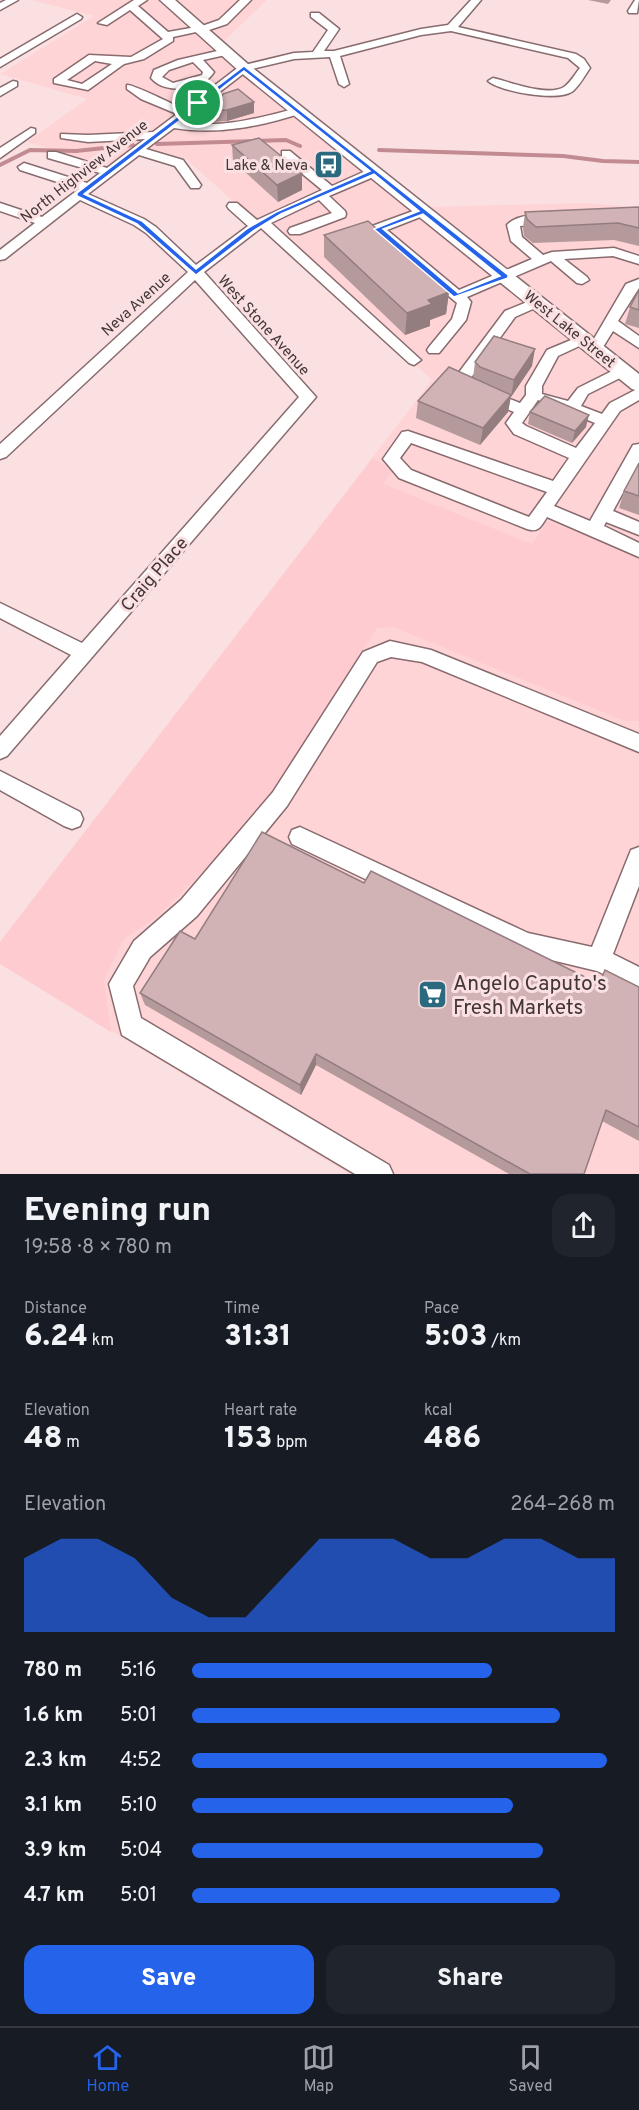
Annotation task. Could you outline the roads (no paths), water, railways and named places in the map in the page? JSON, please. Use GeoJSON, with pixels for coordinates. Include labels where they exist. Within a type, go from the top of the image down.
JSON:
{"type":"FeatureCollection","features":[{"type":"Feature","properties":{"kind":"main road","name":"West Lake Street"},"geometry":{"type":"LineString","coordinates":[[167,0],[244,68],[639,384]]}},
{"type":"Feature","properties":{"kind":"street"},"geometry":{"type":"LineString","coordinates":[[0,7],[13,0]]}},
{"type":"Feature","properties":{"kind":"street"},"geometry":{"type":"LineString","coordinates":[[103,22],[142,0]]}},
{"type":"Feature","properties":{"kind":"street"},"geometry":{"type":"LineString","coordinates":[[165,36],[223,22],[246,0]]}},
{"type":"Feature","properties":{"kind":"street"},"geometry":{"type":"LineString","coordinates":[[451,28],[476,0]]}},
{"type":"Feature","properties":{"kind":"street"},"geometry":{"type":"LineString","coordinates":[[120,63],[93,57],[58,81],[84,88],[120,63],[139,59],[169,39],[131,5]]}},
{"type":"Feature","properties":{"kind":"street"},"geometry":{"type":"LineString","coordinates":[[315,15],[334,29],[317,54]]}},
{"type":"Feature","properties":{"kind":"street"},"geometry":{"type":"LineString","coordinates":[[0,64],[77,17]]}},
{"type":"Feature","properties":{"kind":"street"},"geometry":{"type":"LineString","coordinates":[[244,68],[294,56],[334,54],[421,32],[451,28],[572,56],[585,68],[570,88],[548,94],[494,81]]}},
{"type":"Feature","properties":{"kind":"street"},"geometry":{"type":"LineString","coordinates":[[198,103],[185,98],[174,86],[159,81],[156,75],[166,67],[226,52]]}},
{"type":"Feature","properties":{"kind":"street"},"geometry":{"type":"LineString","coordinates":[[334,54],[344,84]]}},
{"type":"Feature","properties":{"kind":"street"},"geometry":{"type":"LineString","coordinates":[[174,86],[206,77],[209,72],[197,60]]}},
{"type":"Feature","properties":{"kind":"street","name":"North Highview Avenue"},"geometry":{"type":"LineString","coordinates":[[0,256],[244,68]]}},
{"type":"Feature","properties":{"kind":"street"},"geometry":{"type":"LineString","coordinates":[[0,93],[13,84]]}},
{"type":"Feature","properties":{"kind":"street"},"geometry":{"type":"LineString","coordinates":[[131,87],[151,100],[185,113]]}},
{"type":"Feature","properties":{"kind":"street"},"geometry":{"type":"LineString","coordinates":[[171,124],[202,130],[229,130],[298,111]]}},
{"type":"Feature","properties":{"kind":"street"},"geometry":{"type":"LineString","coordinates":[[1,151],[31,131]]}},
{"type":"Feature","properties":{"kind":"street"},"geometry":{"type":"LineString","coordinates":[[65,136],[79,140],[136,134],[156,136]]}},
{"type":"Feature","properties":{"kind":"street"},"geometry":{"type":"LineString","coordinates":[[137,150],[179,163],[195,185]]}},
{"type":"Feature","properties":{"kind":"street"},"geometry":{"type":"LineString","coordinates":[[286,154],[325,192],[340,214],[295,231]]}},
{"type":"Feature","properties":{"kind":"street"},"geometry":{"type":"LineString","coordinates":[[52,155],[109,172]]}},
{"type":"Feature","properties":{"kind":"street","name":"West Stone Avenue"},"geometry":{"type":"LineString","coordinates":[[24,166],[84,191],[139,222],[196,272],[308,398]]}},
{"type":"Feature","properties":{"kind":"street","name":"Neva Avenue"},"geometry":{"type":"LineString","coordinates":[[0,453],[196,272],[259,224],[325,192],[374,172]]}},
{"type":"Feature","properties":{"kind":"street"},"geometry":{"type":"LineString","coordinates":[[233,206],[259,224],[414,360]]}},
{"type":"Feature","properties":{"kind":"street"},"geometry":{"type":"LineString","coordinates":[[0,207],[44,222]]}},
{"type":"Feature","properties":{"kind":"street"},"geometry":{"type":"LineString","coordinates":[[357,237],[424,211]]}},
{"type":"Feature","properties":{"kind":"street"},"geometry":{"type":"LineString","coordinates":[[561,219],[518,221],[513,225],[516,238],[582,280]]}},
{"type":"Feature","properties":{"kind":"street"},"geometry":{"type":"LineString","coordinates":[[378,229],[464,302],[459,320],[434,350]]}},
{"type":"Feature","properties":{"kind":"street"},"geometry":{"type":"LineString","coordinates":[[457,296],[547,258],[614,252],[639,260]]}},
{"type":"Feature","properties":{"kind":"street"},"geometry":{"type":"LineString","coordinates":[[579,456],[520,430],[514,423],[534,395],[534,386],[552,353],[589,344],[611,323],[631,287],[639,283]]}},
{"type":"Feature","properties":{"kind":"street"},"geometry":{"type":"LineString","coordinates":[[523,410],[471,389],[462,379],[510,314],[537,302]]}},
{"type":"Feature","properties":{"kind":"street"},"geometry":{"type":"LineString","coordinates":[[611,323],[639,343]]}},
{"type":"Feature","properties":{"kind":"street"},"geometry":{"type":"LineString","coordinates":[[572,408],[583,391],[623,371]]}},
{"type":"Feature","properties":{"kind":"street"},"geometry":{"type":"LineString","coordinates":[[557,489],[408,436],[391,459],[405,474],[533,525],[615,407],[639,393]]}},
{"type":"Feature","properties":{"kind":"street"},"geometry":{"type":"LineString","coordinates":[[534,395],[605,421]]}},
{"type":"Feature","properties":{"kind":"street","name":"Craig Place"},"geometry":{"type":"LineString","coordinates":[[0,750],[308,398]]}},
{"type":"Feature","properties":{"kind":"street"},"geometry":{"type":"LineString","coordinates":[[598,522],[639,449]]}},
{"type":"Feature","properties":{"kind":"street"},"geometry":{"type":"LineString","coordinates":[[544,509],[639,529]]}},
{"type":"Feature","properties":{"kind":"street"},"geometry":{"type":"LineString","coordinates":[[598,522],[639,550]]}},
{"type":"Feature","properties":{"kind":"street"},"geometry":{"type":"LineString","coordinates":[[0,610],[84,653]]}},
{"type":"Feature","properties":{"kind":"street"},"geometry":{"type":"LineString","coordinates":[[380,1174],[131,1026],[121,984],[142,949],[189,908],[280,799],[370,657],[390,649],[424,655],[639,743]]}},
{"type":"Feature","properties":{"kind":"street"},"geometry":{"type":"LineString","coordinates":[[0,780],[72,819]]}},
{"type":"Feature","properties":{"kind":"street"},"geometry":{"type":"LineString","coordinates":[[300,837],[526,944],[598,960],[639,979]]}},
{"type":"Feature","properties":{"kind":"street"},"geometry":{"type":"LineString","coordinates":[[598,960],[639,857]]}},
{"type":"Feature","properties":{"kind":"waterway"},"geometry":{"type":"LineString","coordinates":[[157,144],[286,140],[300,146]]}},
{"type":"Feature","properties":{"kind":"waterway"},"geometry":{"type":"LineString","coordinates":[[0,165],[30,150],[76,151],[133,145]]}},
{"type":"Feature","properties":{"kind":"waterway"},"geometry":{"type":"LineString","coordinates":[[379,150],[563,156],[603,161],[639,162]]}},
{"type":"Feature","properties":{"kind":"place","name":"Lake & Neva"},"geometry":{"type":"Point","coordinates":[329,165]}},
{"type":"Feature","properties":{"kind":"place","name":"Angelo Caputo's Fresh Markets"},"geometry":{"type":"Point","coordinates":[432,995]}}]}
